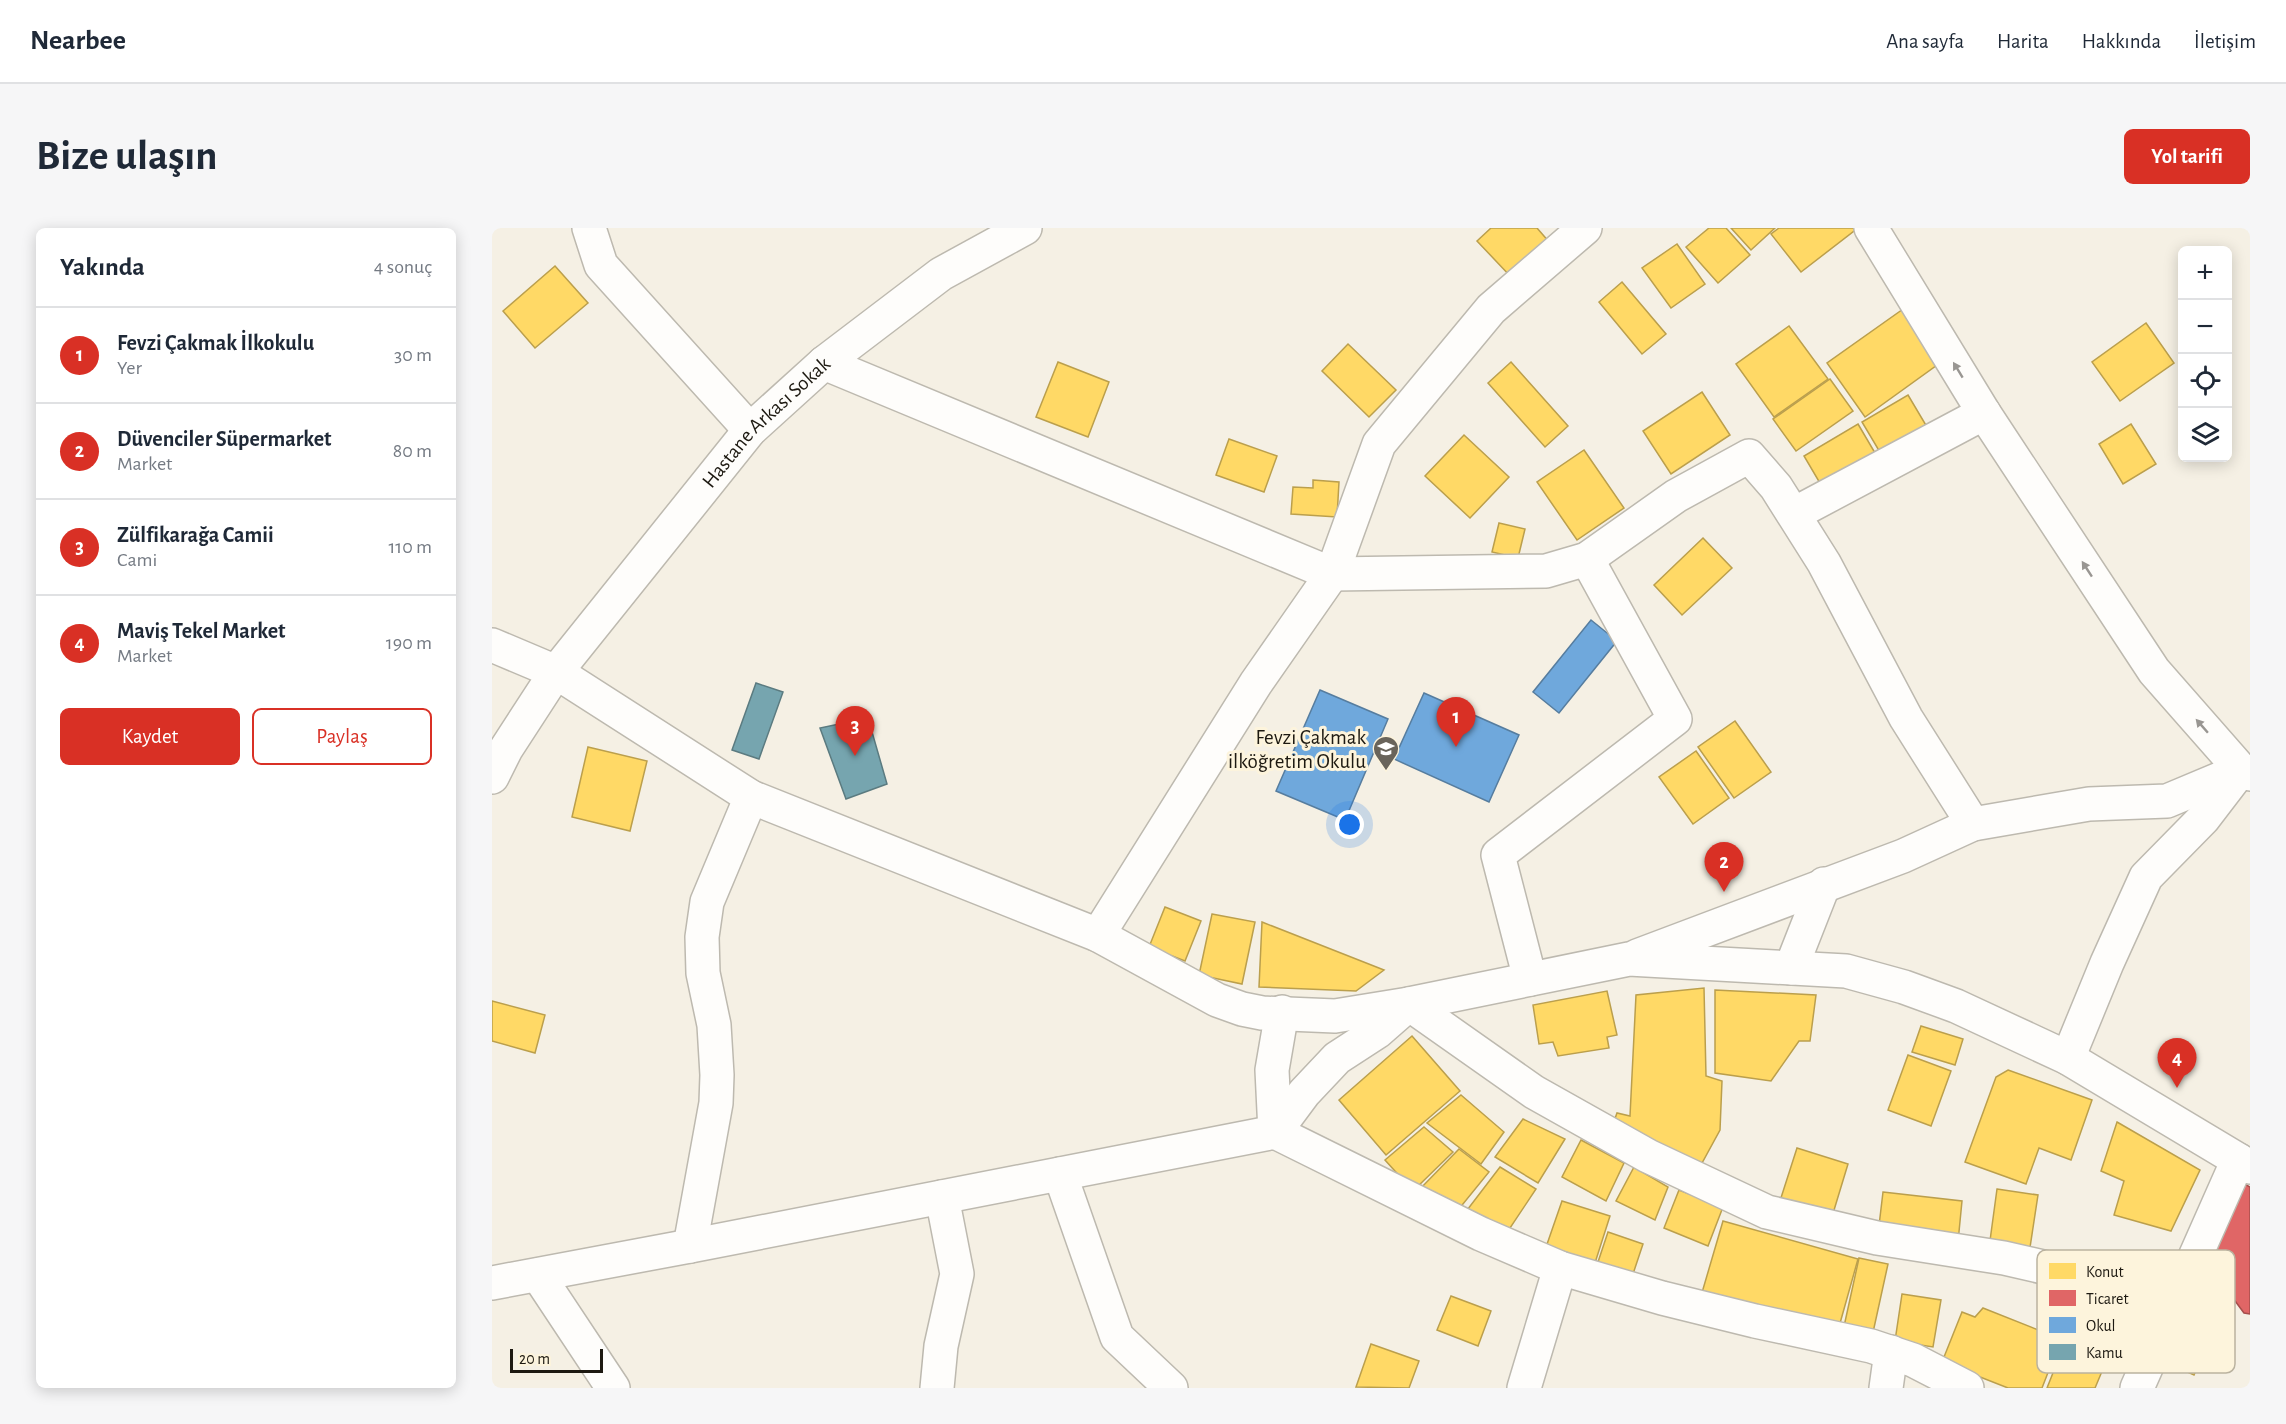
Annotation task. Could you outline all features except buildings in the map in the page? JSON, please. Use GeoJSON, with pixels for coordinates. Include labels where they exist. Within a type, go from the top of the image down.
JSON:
{"type":"FeatureCollection","features":[{"type":"Feature","properties":{"kind":"street"},"geometry":{"type":"LineString","coordinates":[[589,228],[601,265],[750,430]]}},
{"type":"Feature","properties":{"kind":"street","name":"Hastane Arkası Sokak"},"geometry":{"type":"LineString","coordinates":[[492,777],[506,749],[556,672],[750,430],[824,363],[941,274],[1025,228]]}},
{"type":"Feature","properties":{"kind":"street"},"geometry":{"type":"LineString","coordinates":[[1098,935],[1256,683],[1332,574],[1379,444],[1491,309],[1585,228]]}},
{"type":"Feature","properties":{"kind":"street"},"geometry":{"type":"LineString","coordinates":[[1871,228],[1984,413],[2154,671],[2247,767]]}},
{"type":"Feature","properties":{"kind":"street"},"geometry":{"type":"LineString","coordinates":[[824,363],[1332,574],[1546,571],[1587,559],[1676,496],[1749,456],[1776,487],[1824,563],[1906,718],[1973,824]]}},
{"type":"Feature","properties":{"kind":"street"},"geometry":{"type":"LineString","coordinates":[[1794,514],[1984,413]]}},
{"type":"Feature","properties":{"kind":"street"},"geometry":{"type":"LineString","coordinates":[[1530,980],[1498,855],[1675,719],[1587,559]]}},
{"type":"Feature","properties":{"kind":"street"},"geometry":{"type":"LineString","coordinates":[[492,645],[556,672],[751,797],[1098,935],[1217,1000],[1262,1013],[1282,1012],[1335,1016],[1409,1004],[1629,959],[1903,856],[1973,824],[2090,804],[2167,801],[2247,767]]}},
{"type":"Feature","properties":{"kind":"street"},"geometry":{"type":"LineString","coordinates":[[2068,1058],[2146,878],[2203,819],[2247,767]]}},
{"type":"Feature","properties":{"kind":"street"},"geometry":{"type":"LineString","coordinates":[[690,1246],[716,1103],[714,1025],[703,973],[702,937],[707,902],[751,797]]}},
{"type":"Feature","properties":{"kind":"street"},"geometry":{"type":"LineString","coordinates":[[1791,968],[1824,884]]}},
{"type":"Feature","properties":{"kind":"street"},"geometry":{"type":"LineString","coordinates":[[1629,959],[1845,971],[1904,987],[1956,1006],[2068,1058],[2244,1163],[2201,1250]]}},
{"type":"Feature","properties":{"kind":"street"},"geometry":{"type":"LineString","coordinates":[[1275,1132],[1304,1093],[1330,1065],[1351,1048],[1377,1032],[1409,1004]]}},
{"type":"Feature","properties":{"kind":"street"},"geometry":{"type":"LineString","coordinates":[[1409,1004],[1534,1092],[1648,1156],[1767,1212],[1877,1238],[2004,1258],[2037,1266]]}},
{"type":"Feature","properties":{"kind":"street"},"geometry":{"type":"LineString","coordinates":[[1275,1132],[1272,1070],[1282,1012]]}},
{"type":"Feature","properties":{"kind":"street"},"geometry":{"type":"LineString","coordinates":[[492,1283],[1275,1132],[1481,1234],[1560,1268],[1662,1298],[1871,1346],[1913,1360],[1967,1388]]}},
{"type":"Feature","properties":{"kind":"street"},"geometry":{"type":"LineString","coordinates":[[1060,1174],[1117,1337],[1172,1388]]}},
{"type":"Feature","properties":{"kind":"street"},"geometry":{"type":"LineString","coordinates":[[937,1388],[941,1346],[957,1274],[942,1197]]}},
{"type":"Feature","properties":{"kind":"street"},"geometry":{"type":"LineString","coordinates":[[1524,1388],[1560,1268]]}},
{"type":"Feature","properties":{"kind":"street"},"geometry":{"type":"LineString","coordinates":[[538,1275],[613,1388]]}},
{"type":"Feature","properties":{"kind":"street"},"geometry":{"type":"LineString","coordinates":[[1886,1388],[1891,1352]]}},
{"type":"Feature","properties":{"kind":"street"},"geometry":{"type":"LineString","coordinates":[[2137,1388],[2144,1373]]}},
{"type":"Feature","properties":{"kind":"place","name":"Fevzi Çakmak İlkokulu"},"geometry":{"type":"Point","coordinates":[1456,747]}},
{"type":"Feature","properties":{"kind":"place","name":"Zülfikarağa Camii"},"geometry":{"type":"Point","coordinates":[855,756]}},
{"type":"Feature","properties":{"kind":"place","name":"Fevzi Çakmak ilköğretim Okulu"},"geometry":{"type":"Point","coordinates":[1386,772]}},
{"type":"Feature","properties":{"kind":"place","name":"Düvenciler Süpermarket"},"geometry":{"type":"Point","coordinates":[1724,892]}},
{"type":"Feature","properties":{"kind":"place","name":"Maviş Tekel Market"},"geometry":{"type":"Point","coordinates":[2177,1088]}}]}
